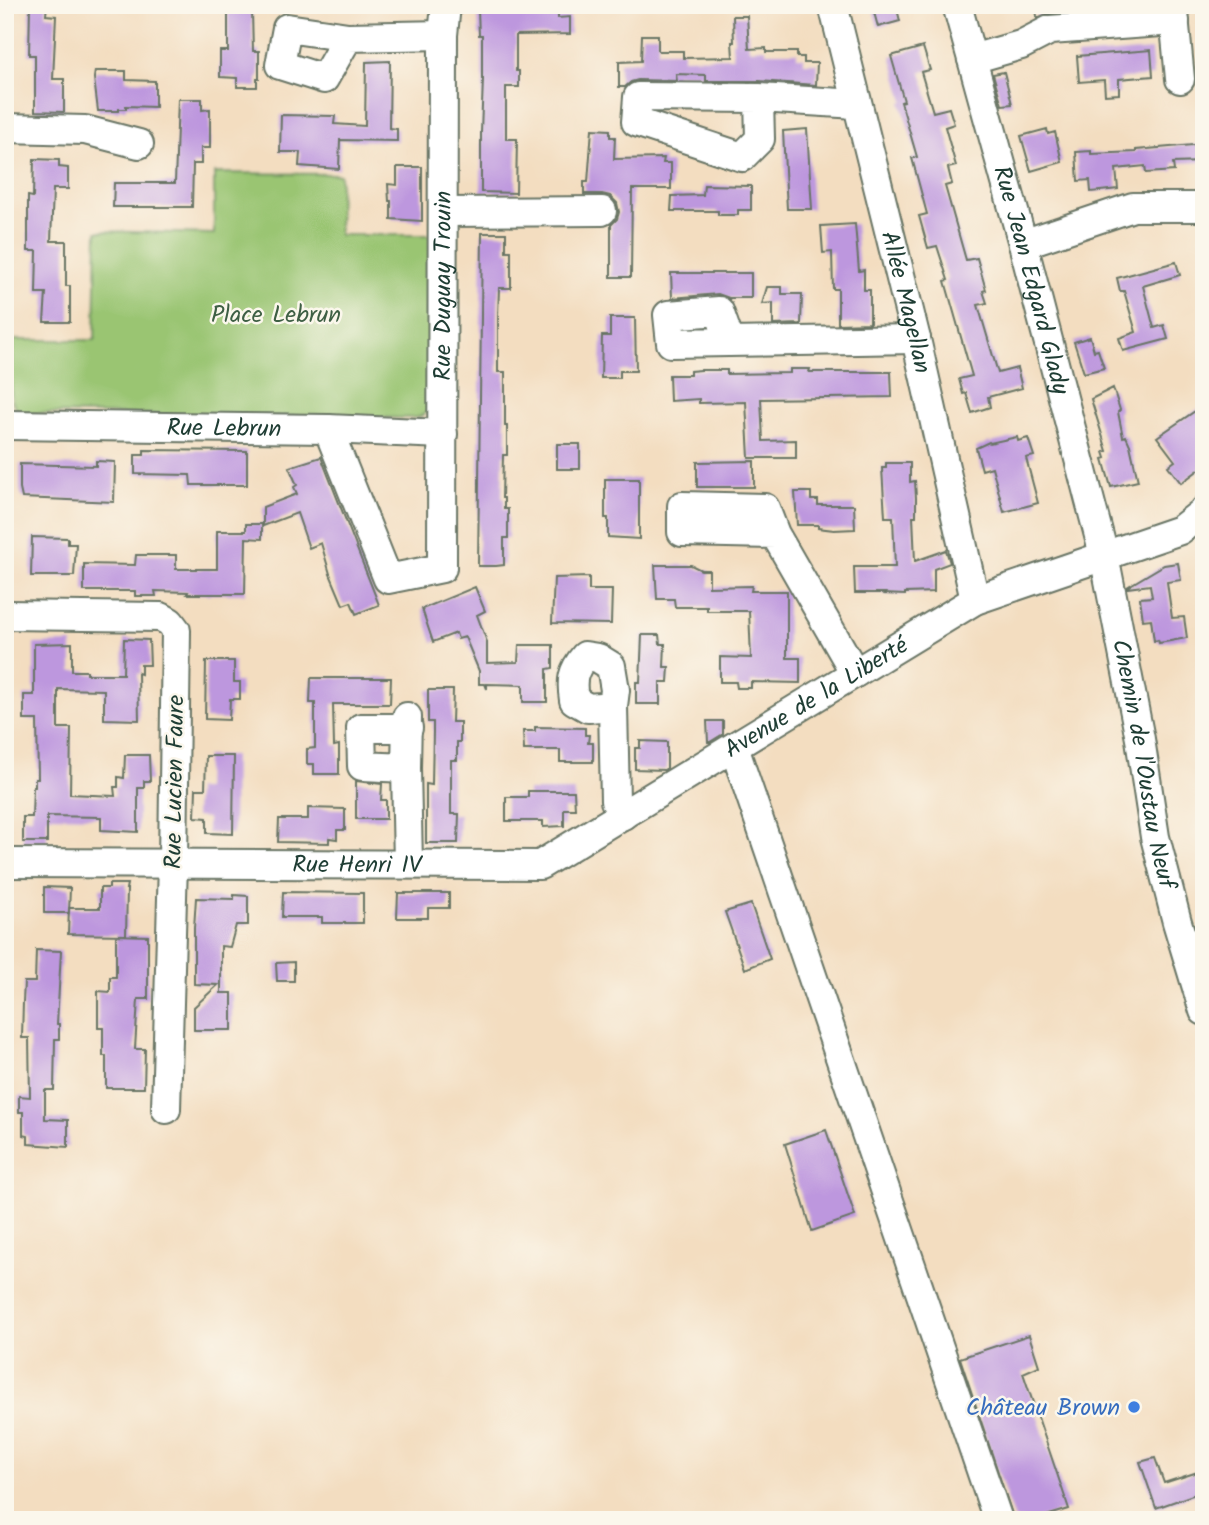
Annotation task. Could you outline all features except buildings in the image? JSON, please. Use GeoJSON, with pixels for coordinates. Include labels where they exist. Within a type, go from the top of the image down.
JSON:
{"type":"FeatureCollection","features":[{"type":"Feature","properties":{"kind":"street","name":"Rue Duguay Trouin"},"geometry":{"type":"LineString","coordinates":[[328,429],[388,579],[442,568],[443,34],[446,5]]}},
{"type":"Feature","properties":{"kind":"street","name":"Allée Magellan"},"geometry":{"type":"LineString","coordinates":[[833,5],[916,339],[975,600]]}},
{"type":"Feature","properties":{"kind":"street","name":"Rue Jean Edgard Glady"},"geometry":{"type":"LineString","coordinates":[[957,5],[1023,243],[1104,555]]}},
{"type":"Feature","properties":{"kind":"street"},"geometry":{"type":"LineString","coordinates":[[972,59],[1021,46],[1050,30],[1174,13],[1180,79]]}},
{"type":"Feature","properties":{"kind":"street"},"geometry":{"type":"LineString","coordinates":[[348,37],[443,34]]}},
{"type":"Feature","properties":{"kind":"street"},"geometry":{"type":"LineString","coordinates":[[760,98],[858,104]]}},
{"type":"Feature","properties":{"kind":"street"},"geometry":{"type":"LineString","coordinates":[[5,128],[85,130],[139,144]]}},
{"type":"Feature","properties":{"kind":"street"},"geometry":{"type":"LineString","coordinates":[[1023,243],[1133,207],[1204,208]]}},
{"type":"Feature","properties":{"kind":"street"},"geometry":{"type":"LineString","coordinates":[[443,212],[602,211]]}},
{"type":"Feature","properties":{"kind":"street"},"geometry":{"type":"LineString","coordinates":[[730,342],[916,339]]}},
{"type":"Feature","properties":{"kind":"street","name":"Rue Lebrun"},"geometry":{"type":"LineString","coordinates":[[5,425],[328,429],[443,434]]}},
{"type":"Feature","properties":{"kind":"street","name":"Avenue de la Liberté"},"geometry":{"type":"LineString","coordinates":[[540,865],[975,600],[1180,530],[1204,511]]}},
{"type":"Feature","properties":{"kind":"street"},"geometry":{"type":"LineString","coordinates":[[775,534],[855,673]]}},
{"type":"Feature","properties":{"kind":"street","name":"Chemin de l'Oustau Neuf"},"geometry":{"type":"LineString","coordinates":[[1104,555],[1140,738],[1155,837],[1204,1011]]}},
{"type":"Feature","properties":{"kind":"street","name":"Rue Lucien Faure"},"geometry":{"type":"LineString","coordinates":[[5,615],[161,617],[170,622],[176,630],[166,1109]]}},
{"type":"Feature","properties":{"kind":"street"},"geometry":{"type":"LineString","coordinates":[[613,706],[615,801],[623,815]]}},
{"type":"Feature","properties":{"kind":"street"},"geometry":{"type":"LineString","coordinates":[[406,768],[362,766],[361,728],[408,723],[408,864]]}},
{"type":"Feature","properties":{"kind":"street"},"geometry":{"type":"LineString","coordinates":[[734,747],[998,1520]]}},
{"type":"Feature","properties":{"kind":"street","name":"Rue Henri IV"},"geometry":{"type":"LineString","coordinates":[[5,863],[540,865]]}},
{"type":"Feature","properties":{"kind":"green space","name":"Place Lebrun"},"geometry":{"type":"Polygon","coordinates":[[[214,173],[340,174],[339,235],[434,235],[430,411],[412,418],[26,413],[15,407],[11,391],[13,340],[95,340],[97,231],[214,234],[214,173]]]}},
{"type":"Feature","properties":{"kind":"place","name":"Château Brown"},"geometry":{"type":"Point","coordinates":[1134,1407]}}]}
